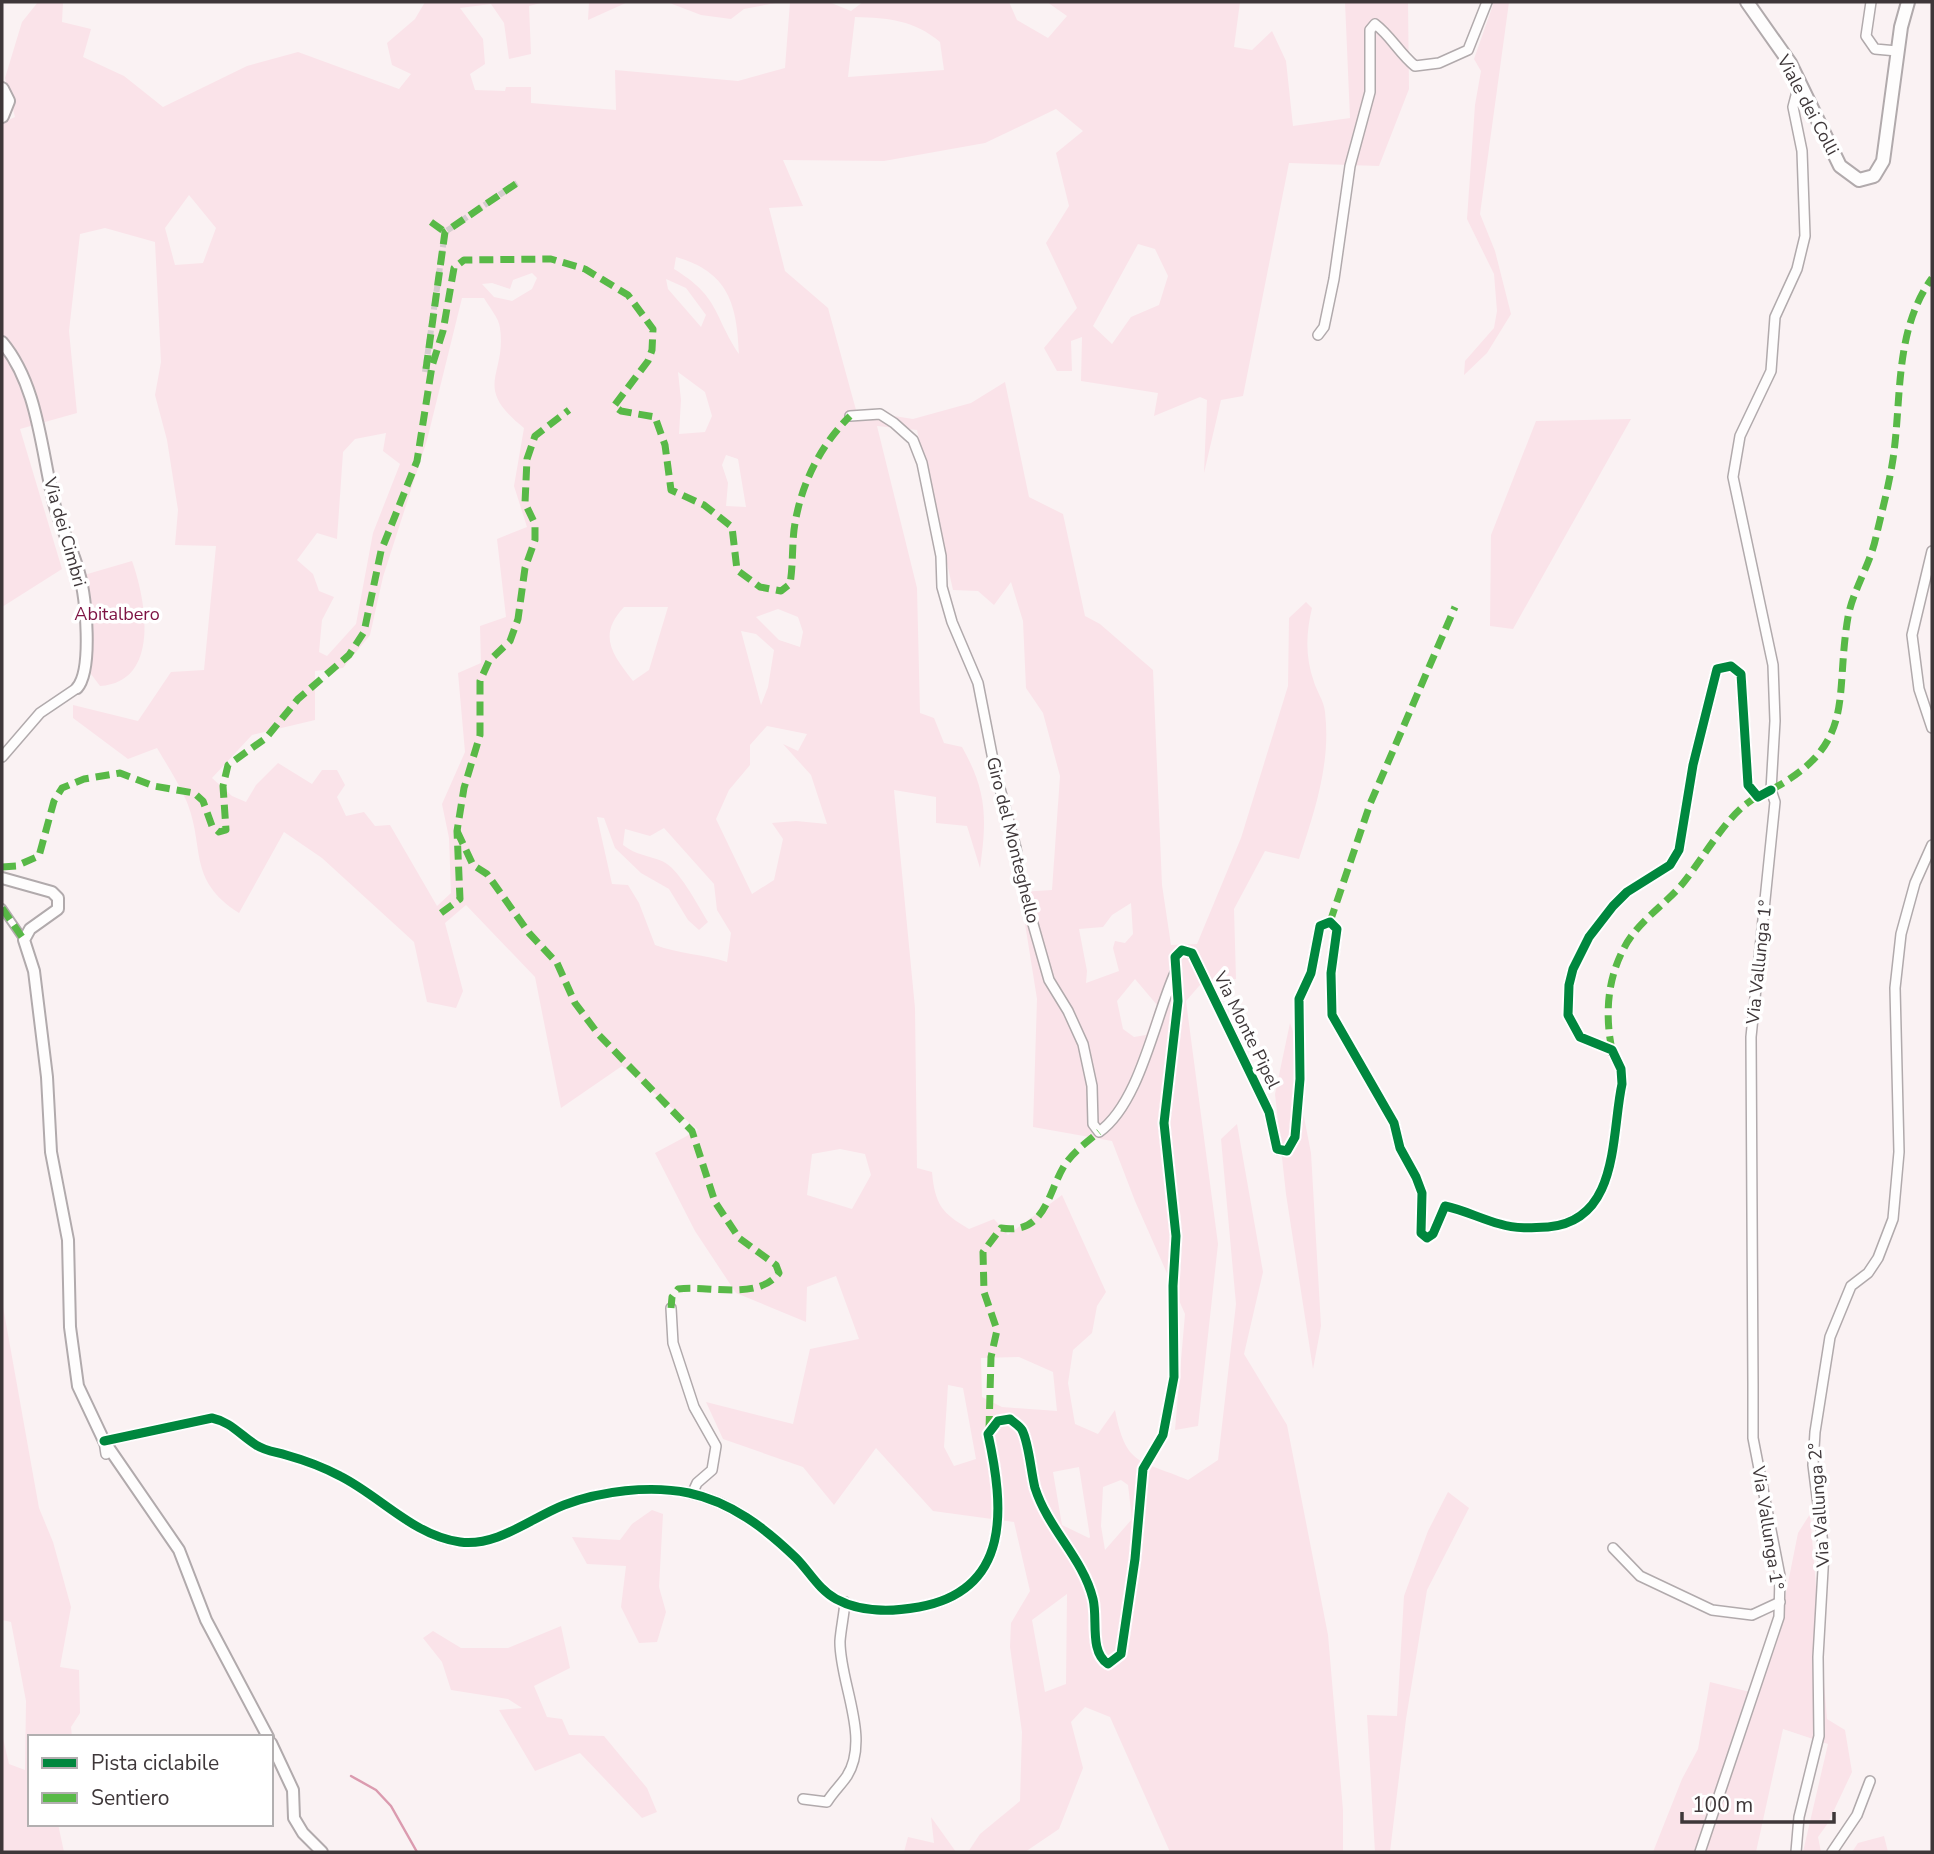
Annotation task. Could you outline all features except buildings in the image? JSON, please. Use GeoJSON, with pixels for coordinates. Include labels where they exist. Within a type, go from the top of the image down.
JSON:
{"type":"FeatureCollection","features":[{"type":"Feature","properties":{"kind":"main road","name":"Viale dei Colli"},"geometry":{"type":"LineString","coordinates":[[1746,2],[1800,80],[1840,166],[1852,178],[1867,180],[1874,176],[1883,161],[1897,51],[1908,2]]}},
{"type":"Feature","properties":{"kind":"main road"},"geometry":{"type":"LineString","coordinates":[[2,89],[8,101],[2,116]]}},
{"type":"Feature","properties":{"kind":"street"},"geometry":{"type":"LineString","coordinates":[[1318,335],[1324,327],[1334,279],[1350,166],[1370,92],[1370,30],[1375,24],[1386,32],[1401,54],[1415,66],[1439,63],[1468,50],[1487,2]]}},
{"type":"Feature","properties":{"kind":"street"},"geometry":{"type":"LineString","coordinates":[[1871,2],[1866,36],[1875,49],[1897,51]]}},
{"type":"Feature","properties":{"kind":"street","name":"Via Vallunga 1°"},"geometry":{"type":"LineString","coordinates":[[1700,1852],[1767,1656],[1779,1618],[1780,1602],[1780,1576],[1753,1438],[1751,1037],[1775,802],[1771,790],[1775,721],[1773,665],[1733,477],[1740,436],[1771,371],[1775,317],[1797,269],[1805,236],[1802,151],[1793,107],[1800,80]]}},
{"type":"Feature","properties":{"kind":"street","name":"Via dei Cimbri"},"geometry":{"type":"LineString","coordinates":[[2,342],[22,376],[42,442],[54,503],[79,572],[86,666],[82,683],[77,688]]}},
{"type":"Feature","properties":{"kind":"street","name":"Giro del Monteghello"},"geometry":{"type":"LineString","coordinates":[[850,416],[880,414],[894,423],[913,440],[922,463],[942,556],[942,587],[952,622],[978,683],[995,770],[1016,848],[1021,882],[1049,980],[1069,1011],[1083,1044],[1092,1086],[1093,1124],[1100,1132],[1110,1125],[1138,1074],[1175,972]]}},
{"type":"Feature","properties":{"kind":"street"},"geometry":{"type":"LineString","coordinates":[[1932,551],[1912,635],[1919,690],[1932,728]]}},
{"type":"Feature","properties":{"kind":"street","name":"Via Monte Pipel"},"geometry":{"type":"LineString","coordinates":[[1175,972],[1175,957],[1182,950],[1192,953],[1269,1112],[1277,1149],[1287,1151],[1295,1137],[1300,1079],[1299,999],[1311,973],[1320,926],[1330,922],[1337,929],[1330,984],[1332,1015],[1394,1123],[1400,1148],[1422,1193],[1421,1233],[1427,1238],[1433,1234],[1444,1206],[1470,1211],[1500,1224],[1529,1228],[1558,1226],[1587,1210],[1606,1182],[1622,1084],[1621,1069],[1612,1050],[1580,1037],[1568,1015],[1569,985],[1575,960],[1612,906],[1627,892],[1670,865],[1679,849],[1693,765],[1717,669],[1731,666],[1741,674],[1748,785],[1758,797],[1771,790]]}},
{"type":"Feature","properties":{"kind":"street"},"geometry":{"type":"LineString","coordinates":[[2,757],[40,713],[77,688]]}},
{"type":"Feature","properties":{"kind":"street","name":"Via Vallunga 2°"},"geometry":{"type":"LineString","coordinates":[[1796,1852],[1799,1817],[1819,1736],[1818,1657],[1824,1552],[1813,1465],[1815,1432],[1830,1337],[1851,1286],[1868,1273],[1878,1258],[1893,1219],[1899,1152],[1895,988],[1901,934],[1915,883],[1932,845]]}},
{"type":"Feature","properties":{"kind":"street"},"geometry":{"type":"LineString","coordinates":[[2,878],[52,892],[58,898],[58,909],[30,929],[24,940]]}},
{"type":"Feature","properties":{"kind":"street"},"geometry":{"type":"LineString","coordinates":[[2,908],[24,940],[34,971],[47,1077],[51,1152],[68,1240],[69,1327],[78,1386],[104,1441],[179,1550],[206,1620],[267,1735]]}},
{"type":"Feature","properties":{"kind":"street"},"geometry":{"type":"LineString","coordinates":[[104,1441],[212,1418],[224,1420],[256,1446],[341,1476],[399,1515],[425,1529],[460,1542],[489,1539],[564,1505],[592,1496],[634,1491],[692,1494],[740,1511],[795,1558],[821,1588],[845,1602],[871,1610],[889,1611],[935,1604],[957,1595],[985,1572],[996,1531],[999,1501],[988,1434],[998,1421],[1010,1419],[1022,1430],[1036,1489],[1045,1513],[1089,1584],[1097,1619],[1097,1651],[1100,1659],[1108,1664],[1121,1654],[1135,1559],[1143,1469],[1163,1435],[1174,1377],[1173,1286],[1176,1236],[1164,1123],[1178,1001],[1175,972]]}},
{"type":"Feature","properties":{"kind":"street"},"geometry":{"type":"LineString","coordinates":[[671,1308],[673,1343],[694,1407],[716,1446],[712,1470],[697,1483],[692,1494]]}},
{"type":"Feature","properties":{"kind":"street"},"geometry":{"type":"LineString","coordinates":[[104,1441],[106,1454]]}},
{"type":"Feature","properties":{"kind":"street"},"geometry":{"type":"LineString","coordinates":[[1613,1548],[1640,1576],[1712,1610],[1752,1615],[1780,1602]]}},
{"type":"Feature","properties":{"kind":"street"},"geometry":{"type":"LineString","coordinates":[[803,1799],[827,1802],[839,1783],[847,1777],[853,1756],[853,1717],[840,1641],[845,1602]]}},
{"type":"Feature","properties":{"kind":"street"},"geometry":{"type":"LineString","coordinates":[[273,1747],[293,1790],[294,1818],[303,1833],[322,1852]]}},
{"type":"Feature","properties":{"kind":"street"},"geometry":{"type":"LineString","coordinates":[[1832,1852],[1857,1815],[1870,1781]]}},
{"type":"Feature","properties":{"kind":"green space"},"geometry":{"type":"Polygon","coordinates":[[[38,2],[63,2],[62,22],[91,29],[83,57],[124,76],[163,107],[247,66],[298,52],[399,89],[411,74],[392,65],[387,43],[415,19],[425,2],[545,2],[529,6],[531,54],[509,59],[504,23],[491,4],[460,8],[483,39],[485,64],[470,74],[475,90],[505,91],[506,87],[531,87],[531,103],[616,110],[615,70],[738,81],[785,68],[790,2],[829,2],[851,11],[863,2],[1009,2],[1017,20],[1048,38],[1067,16],[1047,2],[1240,2],[1234,47],[1252,50],[1272,31],[1286,61],[1293,126],[1350,118],[1345,2],[1408,2],[1409,89],[1379,166],[1289,163],[1243,396],[1221,400],[1204,473],[1207,400],[1200,397],[1154,416],[1158,393],[1081,381],[1082,337],[1071,341],[1072,371],[1057,371],[1044,348],[1077,308],[1046,243],[1069,206],[1056,153],[1083,131],[1056,109],[985,143],[884,161],[783,160],[803,206],[769,208],[785,271],[828,308],[856,410],[913,419],[971,403],[1005,382],[1029,497],[1063,514],[1085,616],[1100,624],[1153,670],[1162,885],[1171,945],[1197,944],[1241,838],[1288,686],[1289,618],[1306,602],[1312,608],[1308,654],[1311,673],[1324,708],[1326,750],[1316,804],[1305,841],[1299,859],[1265,851],[1234,909],[1236,979],[1200,985],[1186,1001],[1218,1244],[1198,1426],[1175,1430],[1185,1314],[1135,1201],[1112,1141],[1033,1127],[1037,999],[1020,892],[1052,890],[1060,776],[1043,713],[1026,688],[1023,621],[1011,582],[994,605],[978,591],[953,590],[917,430],[877,426],[917,588],[920,713],[934,718],[944,743],[962,747],[981,791],[984,819],[980,868],[967,826],[936,823],[936,797],[894,790],[915,1008],[917,1168],[932,1172],[935,1193],[942,1207],[952,1218],[969,1229],[994,1219],[1008,1235],[1062,1195],[1106,1292],[1097,1306],[1092,1333],[1073,1350],[1068,1383],[1075,1424],[1098,1434],[1115,1410],[1119,1429],[1130,1452],[1146,1464],[1188,1480],[1218,1460],[1236,1304],[1221,1139],[1237,1124],[1263,1272],[1244,1354],[1287,1425],[1328,1635],[1343,1810],[1343,1852],[1170,1852],[1110,1717],[1085,1707],[1071,1722],[1083,1768],[1059,1829],[1025,1852],[968,1852],[980,1834],[1020,1801],[1022,1732],[1010,1647],[1011,1623],[1030,1591],[1014,1522],[933,1511],[876,1448],[834,1505],[803,1467],[723,1439],[706,1402],[793,1424],[810,1349],[859,1339],[836,1276],[807,1287],[806,1322],[736,1293],[695,1231],[655,1153],[698,1130],[622,1066],[561,1108],[535,977],[466,905],[445,923],[463,991],[456,1008],[427,1002],[414,942],[322,858],[284,832],[239,913],[222,900],[204,875],[186,800],[157,748],[128,759],[73,718],[73,705],[138,721],[171,672],[204,670],[216,546],[175,545],[178,510],[167,440],[155,395],[161,362],[155,242],[105,228],[80,234],[69,331],[77,413],[20,429],[62,569],[2,607],[2,123],[15,117],[5,78],[22,22],[38,2]],[[855,17],[848,77],[944,70],[940,42],[900,22],[855,17]],[[189,195],[165,228],[175,265],[203,263],[216,228],[189,195]],[[1138,244],[1093,326],[1112,344],[1131,317],[1159,305],[1168,276],[1155,249],[1138,244]],[[676,257],[674,269],[689,279],[708,298],[739,354],[736,320],[727,293],[719,281],[708,272],[694,263],[676,257]],[[532,273],[513,280],[510,289],[492,283],[482,284],[494,297],[512,301],[532,289],[537,278],[532,273]],[[666,279],[668,289],[701,327],[706,315],[686,288],[666,279]],[[462,298],[427,440],[383,577],[370,635],[343,668],[315,671],[315,720],[252,735],[212,778],[232,796],[246,802],[256,785],[278,763],[312,784],[322,770],[337,770],[345,785],[337,797],[346,816],[364,812],[375,826],[390,825],[437,906],[451,893],[449,838],[442,804],[465,752],[458,673],[481,663],[480,626],[506,617],[497,539],[527,527],[514,486],[524,428],[508,414],[495,391],[501,344],[500,328],[496,316],[484,298],[462,298]],[[678,372],[681,400],[679,434],[705,432],[712,416],[705,392],[678,372]],[[386,433],[355,439],[343,452],[337,539],[317,533],[297,560],[313,574],[319,591],[334,597],[322,620],[319,652],[327,656],[356,624],[373,533],[400,464],[383,451],[386,433]],[[726,455],[722,465],[728,483],[726,506],[746,507],[738,459],[726,455]],[[624,607],[611,626],[614,653],[633,681],[649,670],[668,607],[624,607]],[[778,609],[756,617],[779,640],[800,647],[803,632],[798,617],[778,609]],[[741,631],[761,705],[768,687],[774,650],[756,634],[741,631]],[[767,726],[750,745],[750,765],[729,790],[716,819],[752,894],[774,880],[783,839],[772,823],[796,821],[827,824],[811,775],[783,744],[798,751],[807,734],[767,726]],[[597,817],[612,884],[628,885],[639,903],[655,945],[727,962],[731,933],[717,910],[714,884],[664,828],[650,836],[625,829],[623,845],[662,861],[675,871],[708,922],[699,930],[688,920],[669,889],[641,873],[615,848],[604,818],[597,817]],[[1131,903],[1112,915],[1103,927],[1079,929],[1087,971],[1086,983],[1119,971],[1113,948],[1115,941],[1125,943],[1133,934],[1131,903]],[[1135,979],[1117,1001],[1123,1029],[1134,1037],[1146,1035],[1157,1005],[1135,979]],[[840,1149],[812,1154],[807,1195],[852,1209],[871,1175],[865,1154],[840,1149]],[[1019,1357],[981,1358],[982,1397],[1002,1407],[1057,1411],[1053,1372],[1019,1357]],[[948,1385],[944,1447],[954,1466],[976,1459],[963,1388],[948,1385]],[[1079,1467],[1053,1472],[1062,1525],[1089,1538],[1079,1467]],[[1121,1480],[1103,1487],[1101,1526],[1105,1550],[1132,1519],[1128,1485],[1121,1480]],[[1067,1594],[1032,1620],[1045,1692],[1066,1684],[1067,1594]]]}},
{"type":"Feature","properties":{"kind":"green space"},"geometry":{"type":"Polygon","coordinates":[[[589,2],[628,2],[588,20],[589,2]]]}},
{"type":"Feature","properties":{"kind":"green space"},"geometry":{"type":"Polygon","coordinates":[[[667,2],[781,2],[744,9],[731,19],[701,15],[667,2]]]}},
{"type":"Feature","properties":{"kind":"green space"},"geometry":{"type":"Polygon","coordinates":[[[1491,2],[1509,2],[1480,214],[1495,251],[1511,314],[1487,353],[1464,375],[1465,361],[1494,328],[1497,311],[1494,274],[1467,219],[1475,105],[1481,71],[1474,59],[1493,5],[1491,2]]]}},
{"type":"Feature","properties":{"kind":"green space"},"geometry":{"type":"Polygon","coordinates":[[[1631,419],[1513,629],[1490,626],[1491,535],[1536,421],[1631,419]]]}},
{"type":"Feature","properties":{"kind":"green space","name":"Abitalbero"},"geometry":{"type":"Polygon","coordinates":[[[132,561],[144,617],[141,655],[133,670],[119,681],[100,686],[91,674],[84,575],[132,561]]]}},
{"type":"Feature","properties":{"kind":"green space"},"geometry":{"type":"Polygon","coordinates":[[[1290,1023],[1298,1046],[1296,1076],[1311,1153],[1321,1326],[1313,1369],[1286,1194],[1275,1094],[1290,1023]]]}},
{"type":"Feature","properties":{"kind":"green space"},"geometry":{"type":"Polygon","coordinates":[[[2,1301],[39,1508],[53,1542],[71,1607],[60,1667],[79,1670],[80,1713],[71,1727],[72,1735],[28,1735],[28,1826],[58,1826],[64,1852],[2,1852],[2,1734],[9,1764],[25,1770],[26,1701],[11,1622],[2,1620],[2,1301]]]}},
{"type":"Feature","properties":{"kind":"green space"},"geometry":{"type":"Polygon","coordinates":[[[1448,1492],[1469,1508],[1427,1590],[1406,1719],[1390,1852],[1375,1852],[1367,1715],[1397,1716],[1404,1596],[1428,1531],[1448,1492]]]}},
{"type":"Feature","properties":{"kind":"green space"},"geometry":{"type":"Polygon","coordinates":[[[652,1510],[663,1514],[659,1587],[666,1612],[657,1642],[639,1643],[621,1607],[626,1566],[587,1564],[572,1537],[620,1540],[632,1524],[652,1510]]]}},
{"type":"Feature","properties":{"kind":"green space"},"geometry":{"type":"Polygon","coordinates":[[[1810,1514],[1827,1719],[1845,1730],[1852,1772],[1828,1823],[1818,1837],[1821,1852],[1803,1852],[1828,1744],[1783,1729],[1756,1852],[1653,1852],[1682,1779],[1698,1749],[1710,1682],[1758,1694],[1781,1618],[1798,1533],[1810,1514]]]}},
{"type":"Feature","properties":{"kind":"green space"},"geometry":{"type":"Polygon","coordinates":[[[561,1626],[570,1668],[534,1686],[547,1717],[562,1719],[569,1735],[604,1736],[647,1788],[657,1812],[642,1818],[580,1753],[535,1771],[499,1710],[522,1708],[508,1699],[451,1690],[442,1662],[423,1638],[433,1631],[461,1648],[508,1648],[561,1626]]]}},
{"type":"Feature","properties":{"kind":"green space"},"geometry":{"type":"Polygon","coordinates":[[[931,1817],[956,1852],[904,1852],[908,1837],[934,1843],[931,1817]]]}},
{"type":"Feature","properties":{"kind":"green space"},"geometry":{"type":"Polygon","coordinates":[[[1884,1836],[1888,1852],[1852,1852],[1858,1843],[1884,1836]]]}},
{"type":"Feature","properties":{"kind":"waterway"},"geometry":{"type":"LineString","coordinates":[[351,1776],[376,1790],[391,1806],[417,1852]]}},
{"type":"Feature","properties":{"kind":"tunnel"},"geometry":{"type":"LineString","coordinates":[[425,372],[445,232],[517,183]]}},
{"type":"Feature","properties":{"kind":"tunnel"},"geometry":{"type":"LineString","coordinates":[[431,222],[445,232]]}},
{"type":"Feature","properties":{"kind":"marked path"},"geometry":{"type":"LineString","coordinates":[[426,369],[445,232],[517,183]]}},
{"type":"Feature","properties":{"kind":"marked path"},"geometry":{"type":"LineString","coordinates":[[431,222],[445,232]]}},
{"type":"Feature","properties":{"kind":"marked path"},"geometry":{"type":"LineString","coordinates":[[2,867],[16,866],[39,856],[54,801],[62,788],[84,779],[120,773],[154,786],[194,793],[203,801],[212,826],[219,832],[226,830],[223,786],[228,765],[266,738],[298,699],[349,655],[364,632],[381,551],[417,461],[432,366],[443,331],[454,268],[464,260],[551,259],[585,269],[628,295],[653,329],[652,350],[648,361],[614,406],[621,411],[655,417],[665,445],[671,490],[704,505],[732,527],[737,570],[760,587],[781,591],[790,584],[794,530],[806,483],[820,454],[850,416]]}},
{"type":"Feature","properties":{"kind":"marked path"},"geometry":{"type":"LineString","coordinates":[[1771,790],[1799,772],[1818,755],[1830,736],[1837,717],[1848,617],[1873,547],[1891,469],[1905,342],[1920,298],[1932,278]]}},
{"type":"Feature","properties":{"kind":"marked path"},"geometry":{"type":"LineString","coordinates":[[441,913],[460,899],[457,831],[464,788],[480,735],[480,681],[489,661],[510,641],[518,619],[525,568],[535,540],[535,524],[525,503],[527,459],[535,436],[569,410]]}},
{"type":"Feature","properties":{"kind":"marked path"},"geometry":{"type":"LineString","coordinates":[[1330,922],[1370,804],[1455,607]]}},
{"type":"Feature","properties":{"kind":"marked path"},"geometry":{"type":"LineString","coordinates":[[1612,1050],[1609,999],[1614,974],[1628,941],[1640,925],[1686,880],[1725,825],[1747,803],[1758,797]]}},
{"type":"Feature","properties":{"kind":"marked path"},"geometry":{"type":"LineString","coordinates":[[457,831],[473,865],[487,874],[529,933],[557,963],[575,1003],[599,1035],[692,1131],[715,1202],[739,1238],[776,1265],[779,1273],[770,1282],[759,1287],[732,1290],[678,1289],[672,1297],[671,1308]]}},
{"type":"Feature","properties":{"kind":"marked path"},"geometry":{"type":"LineString","coordinates":[[2,908],[24,940]]}},
{"type":"Feature","properties":{"kind":"marked path"},"geometry":{"type":"LineString","coordinates":[[989,1430],[991,1357],[997,1330],[984,1292],[983,1252],[1001,1228],[1016,1229],[1036,1219],[1067,1161],[1099,1132]]}},
{"type":"Feature","properties":{"kind":"cycle path"},"geometry":{"type":"LineString","coordinates":[[104,1441],[212,1418],[230,1426],[263,1449],[307,1461],[340,1476],[427,1532],[460,1542],[500,1536],[564,1505],[593,1496],[642,1490],[689,1493],[719,1503],[760,1527],[796,1558],[819,1586],[836,1599],[866,1609],[898,1610],[949,1598],[971,1583],[986,1564],[994,1542],[998,1516],[997,1489],[988,1434],[998,1421],[1010,1419],[1021,1429],[1024,1436],[1035,1488],[1041,1503],[1088,1584],[1093,1599],[1098,1652],[1108,1664],[1121,1654],[1135,1559],[1143,1469],[1163,1435],[1174,1377],[1173,1286],[1176,1236],[1164,1123],[1178,1001],[1175,957],[1182,950],[1192,953],[1269,1112],[1277,1149],[1287,1151],[1295,1137],[1300,1079],[1299,999],[1311,973],[1320,926],[1330,922],[1337,929],[1331,973],[1332,1015],[1394,1123],[1400,1148],[1422,1193],[1421,1233],[1427,1238],[1433,1234],[1445,1206],[1512,1227],[1548,1227],[1571,1221],[1588,1209],[1600,1192],[1608,1172],[1622,1084],[1621,1069],[1612,1050],[1580,1037],[1568,1015],[1569,985],[1573,969],[1589,937],[1613,906],[1627,892],[1670,865],[1679,850],[1693,765],[1717,669],[1731,666],[1741,674],[1748,785],[1758,797],[1771,790]]}}]}
